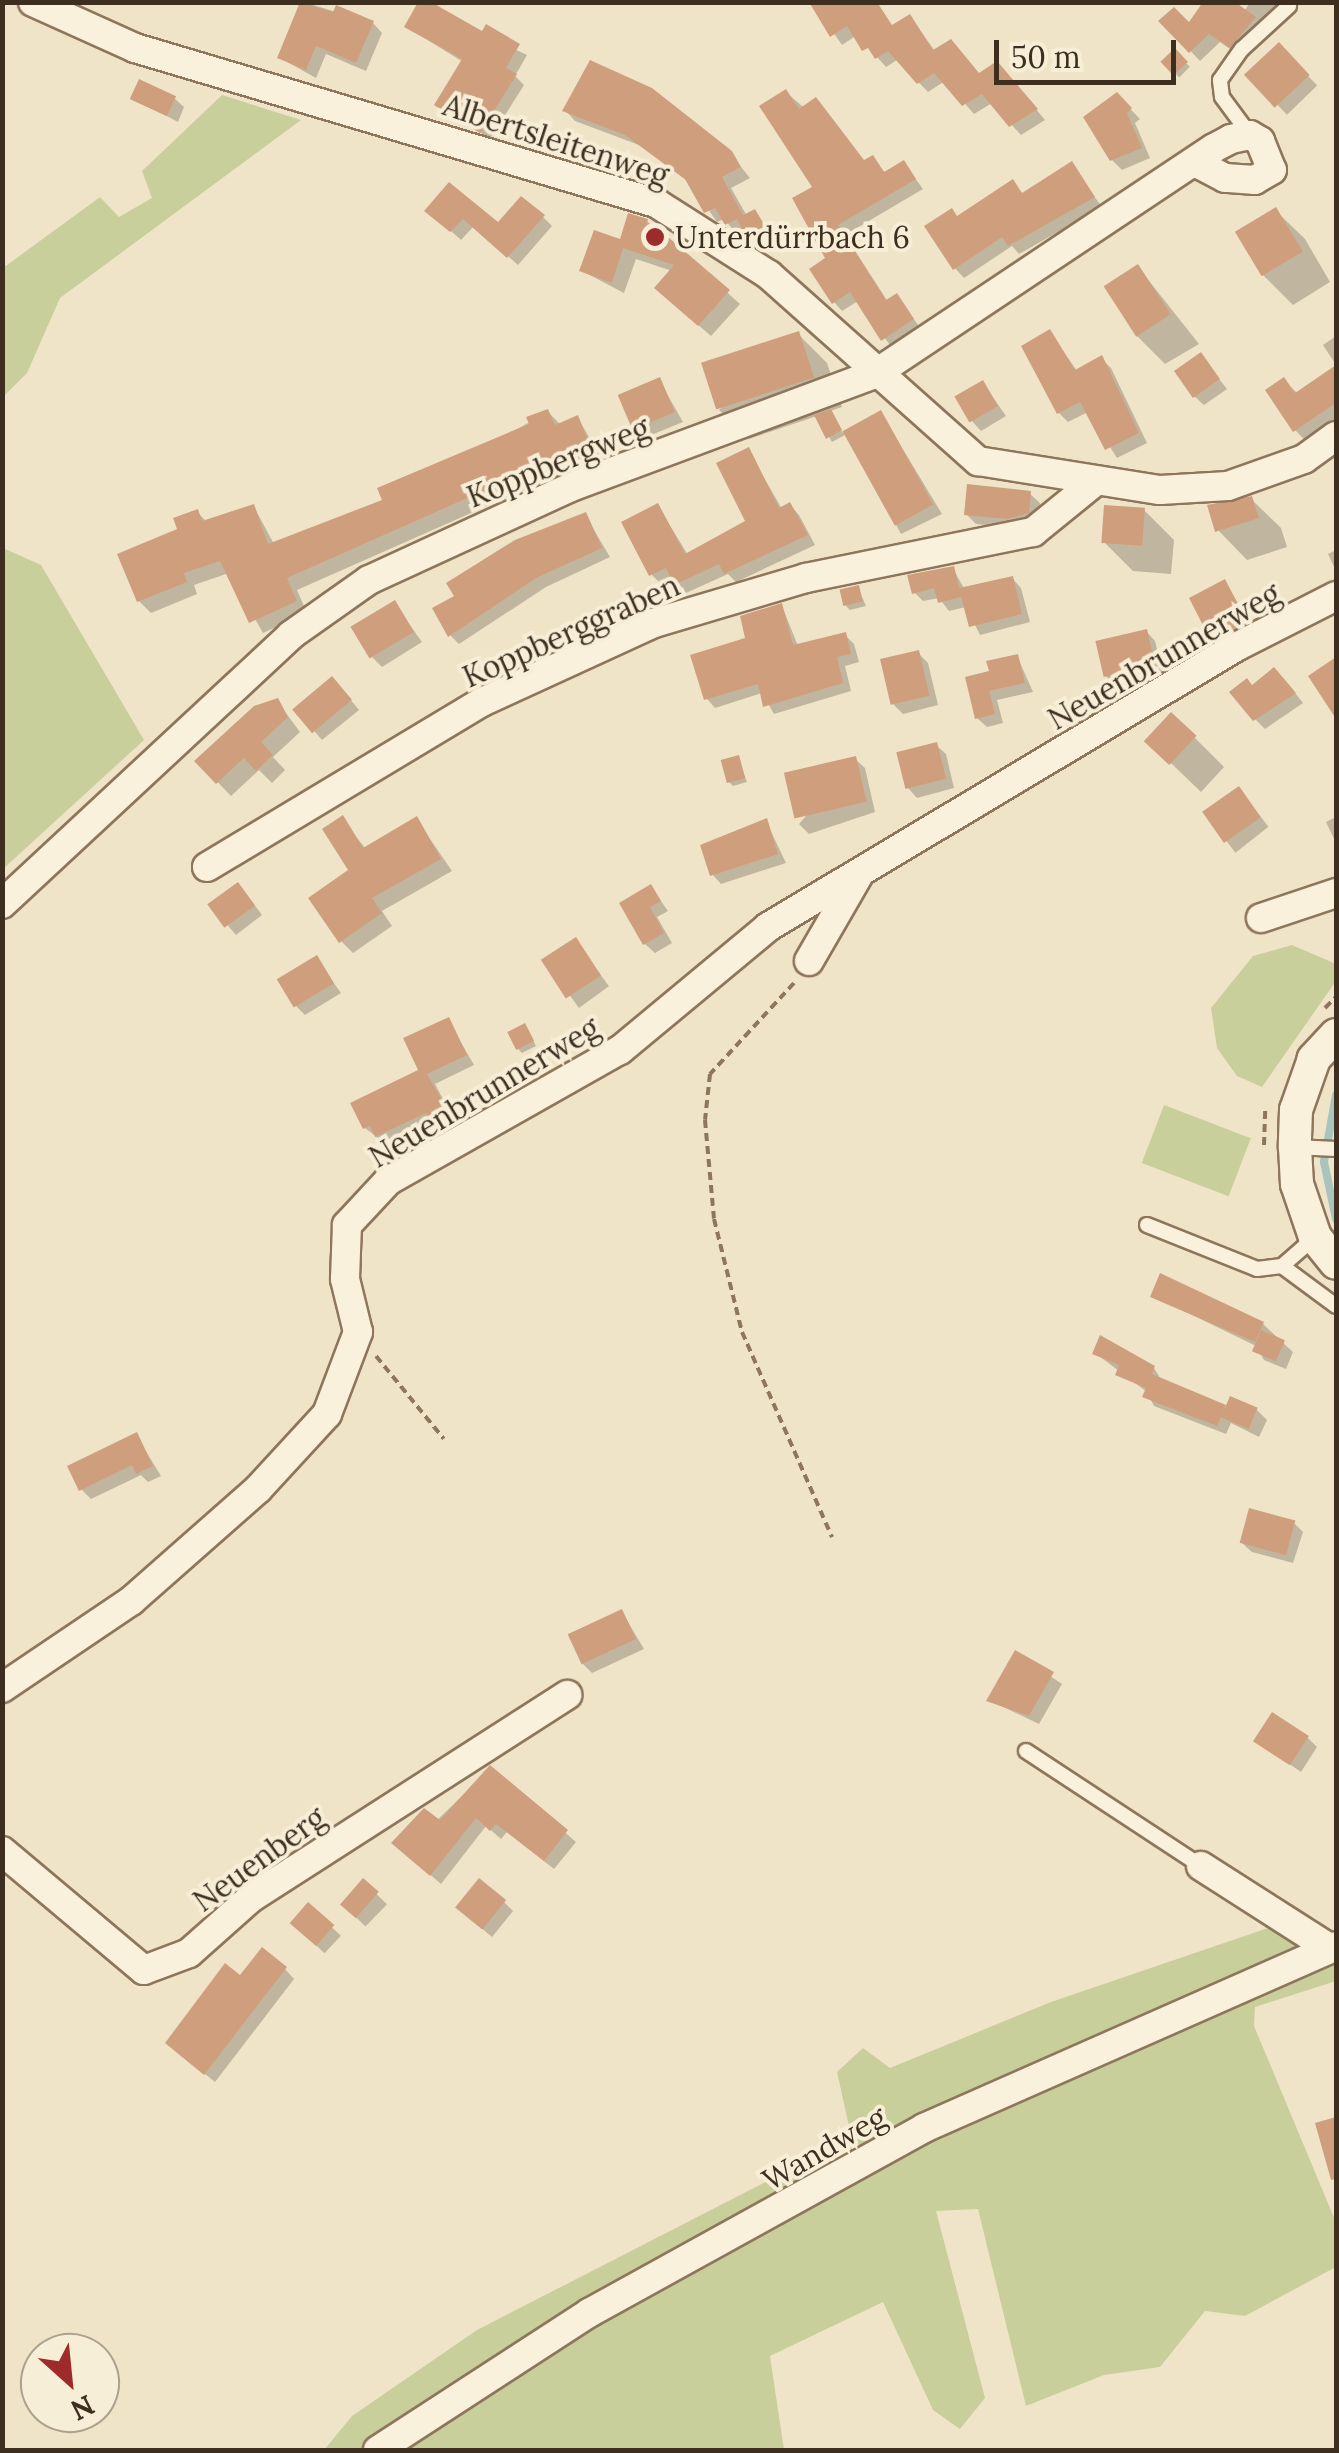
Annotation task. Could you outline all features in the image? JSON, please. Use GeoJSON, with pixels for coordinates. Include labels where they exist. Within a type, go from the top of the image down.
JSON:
{"type":"FeatureCollection","features":[{"type":"Feature","properties":{"kind":"street","name":"Albertsleitenweg"},"geometry":{"type":"LineString","coordinates":[[33,2],[135,48],[656,203],[769,275],[875,374],[978,461],[1160,490],[1228,486],[1304,459],[1336,436]]}},
{"type":"Feature","properties":{"kind":"street","name":"Koppbergweg"},"geometry":{"type":"LineString","coordinates":[[2,904],[291,635],[369,580],[570,487],[875,374],[1231,138],[1250,135]]}},
{"type":"Feature","properties":{"kind":"street"},"geometry":{"type":"LineString","coordinates":[[1194,162],[1212,174],[1255,180],[1272,170],[1272,158],[1250,135]]}},
{"type":"Feature","properties":{"kind":"street","name":"Koppberggraben"},"geometry":{"type":"LineString","coordinates":[[207,866],[482,702],[654,623],[824,574],[1033,532],[1096,481]]}},
{"type":"Feature","properties":{"kind":"street","name":"Neuenbrunnerweg"},"geometry":{"type":"LineString","coordinates":[[358,1332],[345,1279],[347,1226],[388,1181],[620,1050],[768,927],[1236,647],[1336,596]]}},
{"type":"Feature","properties":{"kind":"street"},"geometry":{"type":"LineString","coordinates":[[808,961],[861,870]]}},
{"type":"Feature","properties":{"kind":"street"},"geometry":{"type":"LineString","coordinates":[[1262,918],[1336,893]]}},
{"type":"Feature","properties":{"kind":"street"},"geometry":{"type":"LineString","coordinates":[[1336,1035],[1308,1076],[1296,1110],[1318,1148],[1297,1184],[1315,1237],[1336,1264]]}},
{"type":"Feature","properties":{"kind":"street"},"geometry":{"type":"LineString","coordinates":[[2,1688],[131,1600],[258,1489],[327,1414],[358,1332]]}},
{"type":"Feature","properties":{"kind":"street","name":"Neuenberg"},"geometry":{"type":"LineString","coordinates":[[2,1851],[144,1970],[189,1953],[250,1898],[567,1694]]}},
{"type":"Feature","properties":{"kind":"street","name":"Wandweg"},"geometry":{"type":"LineString","coordinates":[[1200,1866],[1333,1947]]}},
{"type":"Feature","properties":{"kind":"street","name":"Wandweg"},"geometry":{"type":"LineString","coordinates":[[378,2450],[589,2313],[924,2128],[1333,1947]]}},
{"type":"Feature","properties":{"kind":"lane"},"geometry":{"type":"LineString","coordinates":[[1250,135],[1222,98],[1220,80],[1242,49],[1289,6]]}},
{"type":"Feature","properties":{"kind":"lane"},"geometry":{"type":"LineString","coordinates":[[1147,1225],[1257,1269],[1282,1266],[1315,1237]]}},
{"type":"Feature","properties":{"kind":"lane"},"geometry":{"type":"LineString","coordinates":[[1282,1266],[1336,1306]]}},
{"type":"Feature","properties":{"kind":"lane"},"geometry":{"type":"LineString","coordinates":[[1026,1751],[1200,1866]]}},
{"type":"Feature","properties":{"kind":"path"},"geometry":{"type":"LineString","coordinates":[[808,961],[750,1037],[710,1074],[705,1120],[714,1220],[742,1332],[832,1537]]}},
{"type":"Feature","properties":{"kind":"path"},"geometry":{"type":"LineString","coordinates":[[358,1332],[444,1440]]}},
{"type":"Feature","properties":{"kind":"green space"},"geometry":{"type":"Polygon","coordinates":[[[222,95],[301,120],[60,298],[27,373],[3,397],[3,268],[100,197],[119,217],[152,198],[142,171],[222,95]]]}},
{"type":"Feature","properties":{"kind":"green space"},"geometry":{"type":"Polygon","coordinates":[[[3,548],[41,565],[144,740],[3,869],[3,548]]]}},
{"type":"Feature","properties":{"kind":"green space"},"geometry":{"type":"Polygon","coordinates":[[[1292,945],[1336,964],[1336,981],[1262,1087],[1237,1076],[1217,1048],[1211,1008],[1253,956],[1292,945]]]}},
{"type":"Feature","properties":{"kind":"green space"},"geometry":{"type":"Polygon","coordinates":[[[1164,1105],[1251,1138],[1229,1196],[1142,1163],[1164,1105]]]}},
{"type":"Feature","properties":{"kind":"green space"},"geometry":{"type":"Polygon","coordinates":[[[1271,1927],[1336,1954],[1336,1981],[1255,2007],[1254,2026],[1335,2220],[1334,2268],[1245,2316],[1205,2311],[1160,2367],[1104,2375],[1026,2406],[978,2209],[936,2211],[985,2398],[960,2429],[933,2410],[883,2302],[770,2356],[784,2450],[324,2450],[352,2416],[477,2330],[822,2153],[849,2126],[837,2072],[863,2048],[890,2068],[1051,2002],[1271,1927]]]}},
{"type":"Feature","properties":{"kind":"building"},"geometry":{"type":"Polygon","coordinates":[[[300,2],[333,12],[336,5],[374,21],[356,63],[316,46],[306,70],[277,58],[300,2]]]}},
{"type":"Feature","properties":{"kind":"building"},"geometry":{"type":"Polygon","coordinates":[[[418,2],[431,2],[482,31],[486,24],[520,44],[506,68],[517,74],[480,133],[434,105],[462,59],[404,27],[418,2]]]}},
{"type":"Feature","properties":{"kind":"building"},"geometry":{"type":"Polygon","coordinates":[[[809,2],[877,2],[892,25],[910,14],[933,50],[951,39],[979,73],[997,61],[1038,109],[1009,127],[982,94],[962,106],[934,73],[917,84],[888,51],[875,59],[868,48],[862,51],[847,26],[830,37],[809,2]]]}},
{"type":"Feature","properties":{"kind":"building"},"geometry":{"type":"Polygon","coordinates":[[[1203,2],[1235,2],[1256,17],[1230,48],[1209,34],[1189,53],[1158,21],[1174,7],[1189,22],[1203,2]]]}},
{"type":"Feature","properties":{"kind":"building"},"geometry":{"type":"Polygon","coordinates":[[[1279,42],[1310,75],[1275,108],[1244,75],[1279,42]]]}},
{"type":"Feature","properties":{"kind":"building"},"geometry":{"type":"Polygon","coordinates":[[[1175,48],[1188,62],[1173,76],[1160,62],[1175,48]]]}},
{"type":"Feature","properties":{"kind":"building"},"geometry":{"type":"Polygon","coordinates":[[[590,60],[652,88],[732,151],[741,167],[722,177],[743,215],[755,209],[765,226],[746,236],[737,219],[725,225],[715,208],[704,213],[685,179],[625,135],[562,111],[590,60]]]}},
{"type":"Feature","properties":{"kind":"building"},"geometry":{"type":"Polygon","coordinates":[[[139,79],[176,96],[167,116],[130,99],[139,79]]]}},
{"type":"Feature","properties":{"kind":"building"},"geometry":{"type":"Polygon","coordinates":[[[786,89],[799,109],[816,97],[864,160],[873,155],[884,172],[904,160],[916,179],[838,225],[886,300],[897,293],[914,319],[881,341],[850,292],[832,304],[809,269],[825,258],[792,198],[812,187],[759,106],[786,89]]]}},
{"type":"Feature","properties":{"kind":"building"},"geometry":{"type":"Polygon","coordinates":[[[1117,92],[1132,108],[1127,113],[1142,148],[1110,161],[1083,117],[1117,92]]]}},
{"type":"Feature","properties":{"kind":"building"},"geometry":{"type":"Polygon","coordinates":[[[1072,161],[1095,197],[1008,246],[1002,237],[953,270],[924,226],[952,208],[957,216],[1013,179],[1022,193],[1072,161]]]}},
{"type":"Feature","properties":{"kind":"building"},"geometry":{"type":"Polygon","coordinates":[[[449,182],[498,222],[521,196],[545,215],[507,258],[463,219],[450,232],[424,211],[449,182]]]}},
{"type":"Feature","properties":{"kind":"building"},"geometry":{"type":"Polygon","coordinates":[[[1276,207],[1303,252],[1262,276],[1235,232],[1276,207]]]}},
{"type":"Feature","properties":{"kind":"building"},"geometry":{"type":"Polygon","coordinates":[[[628,213],[648,219],[646,227],[668,237],[730,290],[698,326],[654,288],[674,265],[623,248],[612,283],[579,271],[594,230],[620,239],[628,213]]]}},
{"type":"Feature","properties":{"kind":"building"},"geometry":{"type":"Polygon","coordinates":[[[1138,264],[1171,314],[1136,337],[1104,286],[1138,264]]]}},
{"type":"Feature","properties":{"kind":"building"},"geometry":{"type":"Polygon","coordinates":[[[1050,329],[1075,370],[1102,355],[1139,433],[1105,450],[1080,402],[1057,414],[1021,346],[1050,329]]]}},
{"type":"Feature","properties":{"kind":"building"},"geometry":{"type":"Polygon","coordinates":[[[799,331],[814,378],[716,409],[701,363],[799,331]]]}},
{"type":"Feature","properties":{"kind":"building"},"geometry":{"type":"Polygon","coordinates":[[[1201,352],[1220,379],[1193,398],[1174,371],[1201,352]]]}},
{"type":"Feature","properties":{"kind":"building"},"geometry":{"type":"Polygon","coordinates":[[[1336,365],[1336,403],[1293,432],[1265,390],[1284,377],[1295,393],[1336,365]]]}},
{"type":"Feature","properties":{"kind":"building"},"geometry":{"type":"Polygon","coordinates":[[[660,377],[675,412],[633,430],[618,395],[660,377]]]}},
{"type":"Feature","properties":{"kind":"building"},"geometry":{"type":"Polygon","coordinates":[[[983,380],[998,406],[969,422],[954,396],[983,380]]]}},
{"type":"Feature","properties":{"kind":"building"},"geometry":{"type":"Polygon","coordinates":[[[548,409],[555,425],[578,415],[589,444],[287,578],[297,601],[249,623],[220,561],[184,573],[187,582],[137,602],[117,554],[177,529],[173,518],[198,509],[202,521],[254,504],[268,544],[382,500],[377,488],[529,424],[526,417],[548,409]]]}},
{"type":"Feature","properties":{"kind":"building"},"geometry":{"type":"Polygon","coordinates":[[[831,409],[842,430],[826,439],[814,415],[831,409]]]}},
{"type":"Feature","properties":{"kind":"building"},"geometry":{"type":"Polygon","coordinates":[[[881,410],[933,504],[895,526],[843,431],[881,410]]]}},
{"type":"Feature","properties":{"kind":"building"},"geometry":{"type":"Polygon","coordinates":[[[749,447],[779,508],[790,502],[808,535],[724,574],[719,564],[674,585],[666,568],[649,576],[621,522],[658,503],[685,554],[745,521],[716,463],[749,447]]]}},
{"type":"Feature","properties":{"kind":"building"},"geometry":{"type":"Polygon","coordinates":[[[967,484],[1031,491],[1029,513],[1007,519],[964,515],[967,484]]]}},
{"type":"Feature","properties":{"kind":"building"},"geometry":{"type":"Polygon","coordinates":[[[1252,496],[1259,518],[1215,532],[1207,505],[1252,496]]]}},
{"type":"Feature","properties":{"kind":"building"},"geometry":{"type":"Polygon","coordinates":[[[1104,505],[1145,508],[1142,546],[1101,543],[1104,505]]]}},
{"type":"Feature","properties":{"kind":"building"},"geometry":{"type":"Polygon","coordinates":[[[586,512],[602,548],[536,578],[448,637],[432,608],[454,596],[446,583],[515,540],[586,512]]]}},
{"type":"Feature","properties":{"kind":"building"},"geometry":{"type":"Polygon","coordinates":[[[954,566],[959,588],[1013,576],[1022,614],[969,627],[961,597],[938,603],[934,588],[912,594],[907,575],[954,566]]]}},
{"type":"Feature","properties":{"kind":"building"},"geometry":{"type":"Polygon","coordinates":[[[1225,579],[1242,612],[1236,627],[1211,641],[1189,598],[1225,579]]]}},
{"type":"Feature","properties":{"kind":"building"},"geometry":{"type":"Polygon","coordinates":[[[859,585],[863,602],[843,606],[840,589],[859,585]]]}},
{"type":"Feature","properties":{"kind":"building"},"geometry":{"type":"Polygon","coordinates":[[[395,600],[414,632],[369,658],[350,627],[395,600]]]}},
{"type":"Feature","properties":{"kind":"building"},"geometry":{"type":"Polygon","coordinates":[[[782,603],[793,645],[846,632],[851,654],[837,657],[843,683],[763,707],[758,684],[704,700],[690,655],[745,638],[740,616],[782,603]]]}},
{"type":"Feature","properties":{"kind":"building"},"geometry":{"type":"Polygon","coordinates":[[[1147,629],[1155,665],[1104,677],[1095,641],[1147,629]]]}},
{"type":"Feature","properties":{"kind":"building"},"geometry":{"type":"Polygon","coordinates":[[[919,650],[930,696],[891,705],[880,659],[919,650]]]}},
{"type":"Feature","properties":{"kind":"building"},"geometry":{"type":"Polygon","coordinates":[[[1018,654],[1025,683],[989,691],[995,714],[975,719],[965,677],[989,671],[986,661],[1018,654]]]}},
{"type":"Feature","properties":{"kind":"building"},"geometry":{"type":"Polygon","coordinates":[[[1336,657],[1336,719],[1308,676],[1336,657]]]}},
{"type":"Feature","properties":{"kind":"building"},"geometry":{"type":"Polygon","coordinates":[[[1274,667],[1296,693],[1253,721],[1229,692],[1247,678],[1252,685],[1274,667]]]}},
{"type":"Feature","properties":{"kind":"building"},"geometry":{"type":"Polygon","coordinates":[[[332,676],[352,700],[312,733],[292,709],[332,676]]]}},
{"type":"Feature","properties":{"kind":"building"},"geometry":{"type":"Polygon","coordinates":[[[278,698],[288,717],[261,742],[273,755],[256,771],[244,758],[216,784],[194,761],[254,706],[278,698]]]}},
{"type":"Feature","properties":{"kind":"building"},"geometry":{"type":"Polygon","coordinates":[[[1171,712],[1197,736],[1169,765],[1144,741],[1171,712]]]}},
{"type":"Feature","properties":{"kind":"building"},"geometry":{"type":"Polygon","coordinates":[[[937,742],[946,779],[905,789],[896,752],[937,742]]]}},
{"type":"Feature","properties":{"kind":"building"},"geometry":{"type":"Polygon","coordinates":[[[739,755],[745,778],[727,783],[721,760],[739,755]]]}},
{"type":"Feature","properties":{"kind":"building"},"geometry":{"type":"Polygon","coordinates":[[[856,756],[867,802],[794,818],[784,773],[856,756]]]}},
{"type":"Feature","properties":{"kind":"building"},"geometry":{"type":"Polygon","coordinates":[[[1239,786],[1261,817],[1224,843],[1202,812],[1239,786]]]}},
{"type":"Feature","properties":{"kind":"building"},"geometry":{"type":"Polygon","coordinates":[[[343,815],[363,848],[417,816],[441,859],[372,898],[382,913],[339,943],[308,898],[348,870],[322,829],[343,815]]]}},
{"type":"Feature","properties":{"kind":"building"},"geometry":{"type":"Polygon","coordinates":[[[767,818],[778,854],[710,876],[700,845],[767,818]]]}},
{"type":"Feature","properties":{"kind":"building"},"geometry":{"type":"Polygon","coordinates":[[[238,882],[255,905],[224,928],[207,904],[238,882]]]}},
{"type":"Feature","properties":{"kind":"building"},"geometry":{"type":"Polygon","coordinates":[[[651,884],[661,901],[650,907],[664,933],[643,945],[619,903],[651,884]]]}},
{"type":"Feature","properties":{"kind":"building"},"geometry":{"type":"Polygon","coordinates":[[[576,937],[601,976],[566,998],[541,960],[576,937]]]}},
{"type":"Feature","properties":{"kind":"building"},"geometry":{"type":"Polygon","coordinates":[[[317,955],[334,983],[294,1007],[277,979],[317,955]]]}},
{"type":"Feature","properties":{"kind":"building"},"geometry":{"type":"Polygon","coordinates":[[[449,1017],[467,1055],[427,1074],[450,1114],[432,1124],[426,1113],[375,1137],[370,1126],[363,1129],[350,1103],[418,1070],[403,1038],[449,1017]]]}},
{"type":"Feature","properties":{"kind":"building"},"geometry":{"type":"Polygon","coordinates":[[[525,1023],[534,1041],[516,1050],[507,1032],[525,1023]]]}},
{"type":"Feature","properties":{"kind":"building"},"geometry":{"type":"Polygon","coordinates":[[[1160,1273],[1264,1322],[1255,1342],[1150,1297],[1160,1273]]]}},
{"type":"Feature","properties":{"kind":"building"},"geometry":{"type":"Polygon","coordinates":[[[1261,1330],[1285,1340],[1276,1361],[1252,1351],[1261,1330]]]}},
{"type":"Feature","properties":{"kind":"building"},"geometry":{"type":"Polygon","coordinates":[[[1100,1335],[1155,1366],[1152,1374],[1226,1405],[1217,1426],[1142,1397],[1146,1388],[1115,1375],[1123,1356],[1119,1365],[1092,1354],[1100,1335]]]}},
{"type":"Feature","properties":{"kind":"building"},"geometry":{"type":"Polygon","coordinates":[[[1230,1396],[1258,1408],[1249,1429],[1221,1417],[1230,1396]]]}},
{"type":"Feature","properties":{"kind":"building"},"geometry":{"type":"Polygon","coordinates":[[[137,1432],[153,1466],[136,1474],[132,1465],[79,1491],[67,1466],[137,1432]]]}},
{"type":"Feature","properties":{"kind":"building"},"geometry":{"type":"Polygon","coordinates":[[[1249,1508],[1295,1520],[1286,1555],[1240,1543],[1249,1508]]]}},
{"type":"Feature","properties":{"kind":"building"},"geometry":{"type":"Polygon","coordinates":[[[622,1609],[636,1639],[582,1664],[568,1634],[622,1609]]]}},
{"type":"Feature","properties":{"kind":"building"},"geometry":{"type":"Polygon","coordinates":[[[1015,1650],[1054,1672],[1029,1716],[986,1701],[1015,1650]]]}},
{"type":"Feature","properties":{"kind":"building"},"geometry":{"type":"Polygon","coordinates":[[[1272,1712],[1309,1736],[1290,1765],[1253,1741],[1272,1712]]]}},
{"type":"Feature","properties":{"kind":"building"},"geometry":{"type":"Polygon","coordinates":[[[490,1765],[568,1830],[544,1861],[496,1824],[490,1831],[476,1818],[430,1876],[391,1843],[424,1808],[440,1820],[490,1765]]]}},
{"type":"Feature","properties":{"kind":"building"},"geometry":{"type":"Polygon","coordinates":[[[363,1878],[379,1892],[356,1918],[340,1904],[363,1878]]]}},
{"type":"Feature","properties":{"kind":"building"},"geometry":{"type":"Polygon","coordinates":[[[479,1878],[506,1900],[482,1930],[455,1908],[479,1878]]]}},
{"type":"Feature","properties":{"kind":"building"},"geometry":{"type":"Polygon","coordinates":[[[308,1902],[334,1925],[316,1946],[290,1923],[308,1902]]]}},
{"type":"Feature","properties":{"kind":"building"},"geometry":{"type":"Polygon","coordinates":[[[262,1947],[287,1967],[204,2075],[165,2043],[225,1963],[240,1975],[262,1947]]]}},
{"type":"Feature","properties":{"kind":"building"},"geometry":{"type":"Polygon","coordinates":[[[1336,2117],[1336,2179],[1331,2180],[1315,2123],[1336,2117]]]}},
{"type":"Feature","properties":{"kind":"waterway"},"geometry":{"type":"LineString","coordinates":[[1336,1095],[1324,1162],[1336,1219]]}},
{"type":"Feature","properties":{"kind":"place","name":"Unterdürrbach 6"},"geometry":{"type":"Point","coordinates":[655,237]}}]}
